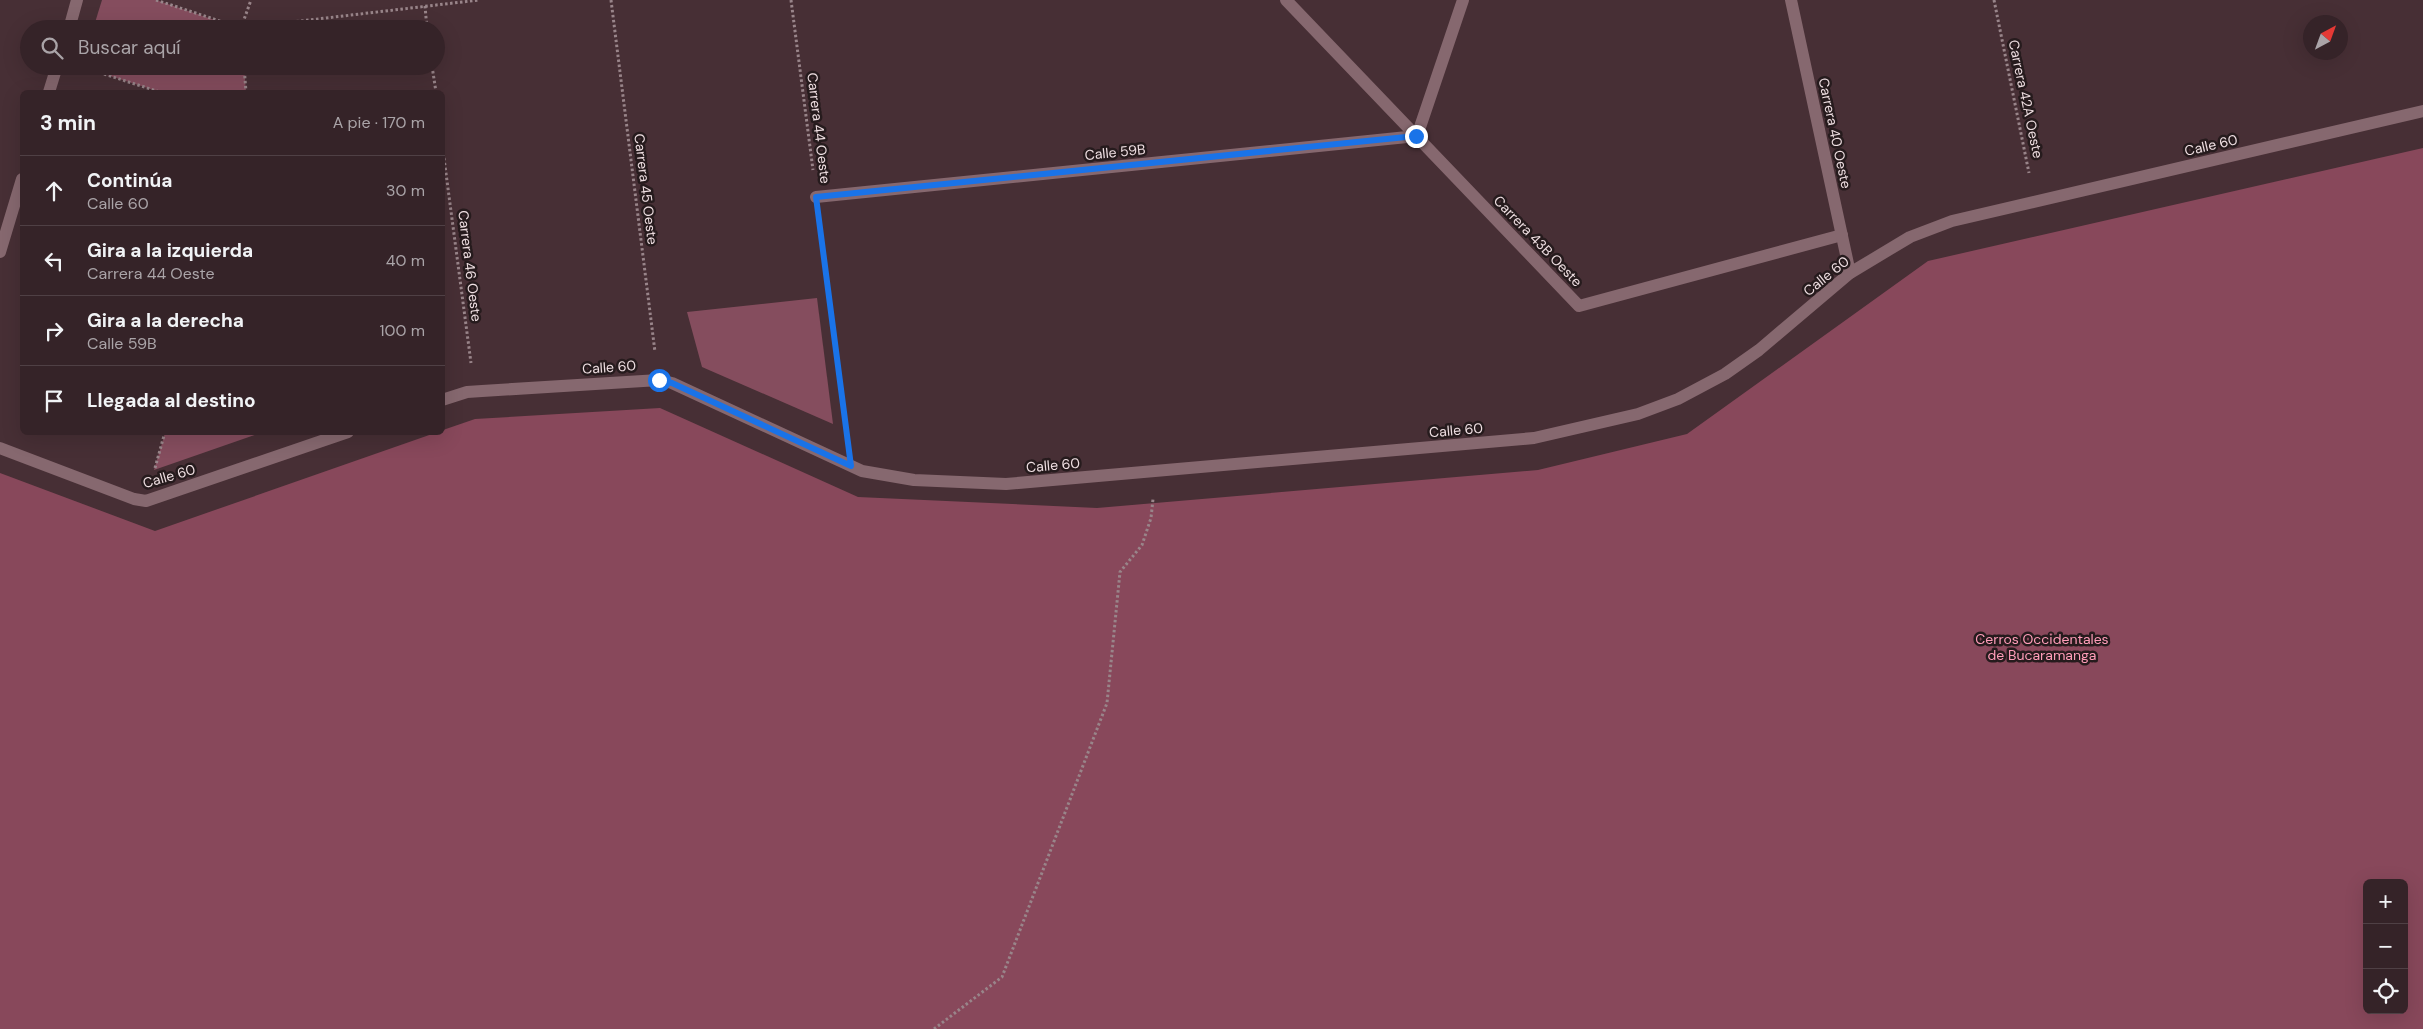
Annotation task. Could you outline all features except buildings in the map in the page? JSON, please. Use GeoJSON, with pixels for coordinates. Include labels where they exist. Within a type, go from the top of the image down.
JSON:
{"type":"FeatureCollection","features":[{"type":"Feature","properties":{"kind":"street"},"geometry":{"type":"LineString","coordinates":[[71,20],[78,0]]}},
{"type":"Feature","properties":{"kind":"street","name":"Carrera 43B Oeste"},"geometry":{"type":"LineString","coordinates":[[1286,0],[1580,306],[1842,235]]}},
{"type":"Feature","properties":{"kind":"street"},"geometry":{"type":"LineString","coordinates":[[1416,136],[1463,0]]}},
{"type":"Feature","properties":{"kind":"street","name":"Carrera 40 Oeste"},"geometry":{"type":"LineString","coordinates":[[1791,0],[1850,273]]}},
{"type":"Feature","properties":{"kind":"street"},"geometry":{"type":"LineString","coordinates":[[50,90],[54,75]]}},
{"type":"Feature","properties":{"kind":"street","name":"Calle 60"},"geometry":{"type":"LineString","coordinates":[[445,399],[475,392],[659,380],[672,383],[851,466],[880,476],[970,484],[1006,484],[1534,438],[1638,414],[1678,398],[1725,374],[1759,350],[1850,273],[1910,237],[1952,221],[2423,111]]}},
{"type":"Feature","properties":{"kind":"street","name":"Calle 59B"},"geometry":{"type":"LineString","coordinates":[[816,197],[1416,136]]}},
{"type":"Feature","properties":{"kind":"street"},"geometry":{"type":"LineString","coordinates":[[0,252],[20,186]]}},
{"type":"Feature","properties":{"kind":"street","name":"Calle 60"},"geometry":{"type":"LineString","coordinates":[[0,448],[134,499],[146,501],[339,435]]}},
{"type":"Feature","properties":{"kind":"path"},"geometry":{"type":"LineString","coordinates":[[156,0],[217,20]]}},
{"type":"Feature","properties":{"kind":"path"},"geometry":{"type":"LineString","coordinates":[[244,20],[251,0]]}},
{"type":"Feature","properties":{"kind":"path"},"geometry":{"type":"LineString","coordinates":[[308,20],[479,0]]}},
{"type":"Feature","properties":{"kind":"path","name":"Carrera 45 Oeste"},"geometry":{"type":"LineString","coordinates":[[611,0],[659,380]]}},
{"type":"Feature","properties":{"kind":"path","name":"Carrera 44 Oeste"},"geometry":{"type":"LineString","coordinates":[[791,0],[851,466]]}},
{"type":"Feature","properties":{"kind":"path","name":"Carrera 42A Oeste"},"geometry":{"type":"LineString","coordinates":[[1994,0],[2035,202]]}},
{"type":"Feature","properties":{"kind":"path"},"geometry":{"type":"LineString","coordinates":[[425,6],[427,20]]}},
{"type":"Feature","properties":{"kind":"path"},"geometry":{"type":"LineString","coordinates":[[108,75],[154,90]]}},
{"type":"Feature","properties":{"kind":"path"},"geometry":{"type":"LineString","coordinates":[[245,75],[246,90]]}},
{"type":"Feature","properties":{"kind":"path"},"geometry":{"type":"LineString","coordinates":[[433,75],[436,90]]}},
{"type":"Feature","properties":{"kind":"path","name":"Carrera 46 Oeste"},"geometry":{"type":"LineString","coordinates":[[445,167],[475,392]]}},
{"type":"Feature","properties":{"kind":"path"},"geometry":{"type":"LineString","coordinates":[[934,1029],[1002,977],[1107,703],[1120,572],[1142,545],[1152,518],[1155,471]]}},
{"type":"Feature","properties":{"kind":"shaded area"},"geometry":{"type":"Polygon","coordinates":[[[102,0],[156,0],[215,20],[96,20],[102,0]]]}},
{"type":"Feature","properties":{"kind":"shaded area"},"geometry":{"type":"Polygon","coordinates":[[[107,75],[245,75],[246,90],[154,90],[107,75]]]}},
{"type":"Feature","properties":{"kind":"shaded area"},"geometry":{"type":"Polygon","coordinates":[[[817,298],[833,424],[702,367],[687,312],[817,298]]]}},
{"type":"Feature","properties":{"kind":"shaded area"},"geometry":{"type":"Polygon","coordinates":[[[164,435],[254,435],[154,470],[164,435]]]}},
{"type":"Feature","properties":{"kind":"green space","name":"Cerros Occidentales de Bucaramanga"},"geometry":{"type":"Polygon","coordinates":[[[2423,148],[2423,1029],[0,1029],[0,473],[155,531],[429,435],[445,435],[445,429],[475,419],[660,408],[858,497],[1097,508],[1538,470],[1687,434],[1928,261],[2423,148]]]}},
{"type":"Feature","properties":{"kind":"route"},"geometry":{"type":"LineString","coordinates":[[659,380],[672,383],[851,466],[816,197],[1416,136]]}}]}
